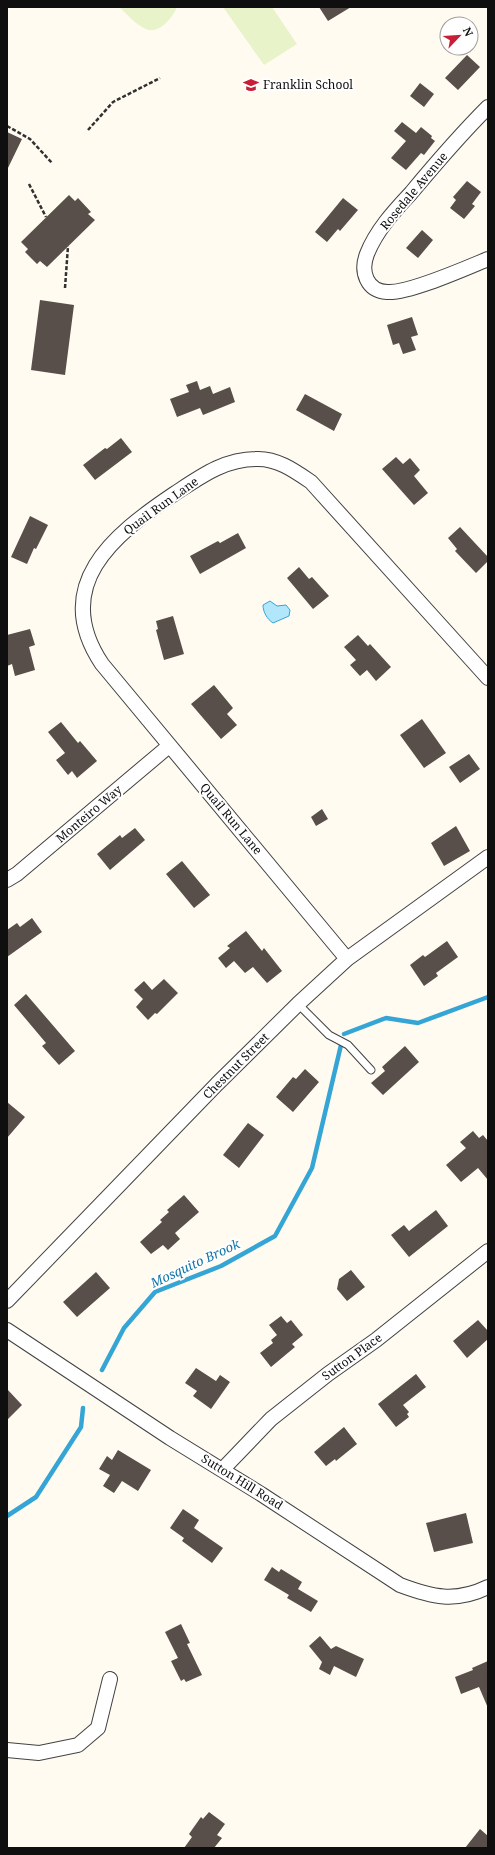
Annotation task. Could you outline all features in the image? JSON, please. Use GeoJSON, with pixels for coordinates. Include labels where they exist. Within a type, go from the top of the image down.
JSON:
{"type":"FeatureCollection","features":[{"type":"Feature","properties":{"kind":"street","name":"Rosedale Avenue"},"geometry":{"type":"LineString","coordinates":[[488,107],[423,178],[380,231],[366,254],[364,266],[365,279],[379,291],[388,293],[416,287],[488,260]]}},
{"type":"Feature","properties":{"kind":"street","name":"Quail Run Lane"},"geometry":{"type":"LineString","coordinates":[[347,959],[169,746],[93,652],[83,620],[83,604],[86,587],[93,567],[108,547],[138,520],[212,470],[240,460],[258,458],[272,461],[292,469],[311,482],[488,678]]}},
{"type":"Feature","properties":{"kind":"street","name":"Monteiro Way"},"geometry":{"type":"LineString","coordinates":[[7,880],[17,874],[169,746]]}},
{"type":"Feature","properties":{"kind":"street","name":"Chestnut Street"},"geometry":{"type":"LineString","coordinates":[[7,1301],[217,1084],[298,1004],[347,959],[488,857]]}},
{"type":"Feature","properties":{"kind":"street","name":"Sutton Place"},"geometry":{"type":"LineString","coordinates":[[222,1470],[270,1419],[328,1374],[376,1340],[488,1251]]}},
{"type":"Feature","properties":{"kind":"street","name":"Sutton Hill Road"},"geometry":{"type":"LineString","coordinates":[[7,1330],[170,1438],[400,1585],[425,1595],[443,1598],[457,1596],[488,1587]]}},
{"type":"Feature","properties":{"kind":"street"},"geometry":{"type":"LineString","coordinates":[[7,1750],[39,1752],[78,1745],[98,1728],[110,1679]]}},
{"type":"Feature","properties":{"kind":"lane"},"geometry":{"type":"LineString","coordinates":[[298,1004],[328,1035],[348,1045],[370,1070]]}},
{"type":"Feature","properties":{"kind":"path"},"geometry":{"type":"LineString","coordinates":[[88,130],[113,102],[160,78]]}},
{"type":"Feature","properties":{"kind":"path"},"geometry":{"type":"LineString","coordinates":[[7,126],[30,139],[52,163]]}},
{"type":"Feature","properties":{"kind":"path"},"geometry":{"type":"LineString","coordinates":[[29,184],[46,217]]}},
{"type":"Feature","properties":{"kind":"path"},"geometry":{"type":"LineString","coordinates":[[65,288],[68,246]]}},
{"type":"Feature","properties":{"kind":"green space"},"geometry":{"type":"Polygon","coordinates":[[[119,7],[177,7],[165,24],[156,30],[151,30],[139,25],[119,7]]]}},
{"type":"Feature","properties":{"kind":"green space"},"geometry":{"type":"Polygon","coordinates":[[[223,7],[272,7],[297,44],[264,65],[223,7]]]}},
{"type":"Feature","properties":{"kind":"water"},"geometry":{"type":"Polygon","coordinates":[[[270,601],[277,606],[286,605],[290,610],[289,616],[273,623],[267,617],[263,608],[263,605],[270,601]]]}},
{"type":"Feature","properties":{"kind":"building"},"geometry":{"type":"Polygon","coordinates":[[[319,7],[351,7],[328,21],[319,7]]]}},
{"type":"Feature","properties":{"kind":"building"},"geometry":{"type":"Polygon","coordinates":[[[466,56],[468,56],[480,67],[458,90],[445,78],[466,56]]]}},
{"type":"Feature","properties":{"kind":"building"},"geometry":{"type":"Polygon","coordinates":[[[420,83],[434,94],[424,107],[410,96],[420,83]]]}},
{"type":"Feature","properties":{"kind":"building"},"geometry":{"type":"Polygon","coordinates":[[[402,122],[416,133],[421,127],[432,136],[431,138],[435,141],[424,155],[421,153],[406,170],[391,158],[406,141],[394,131],[402,122]]]}},
{"type":"Feature","properties":{"kind":"building"},"geometry":{"type":"Polygon","coordinates":[[[7,132],[22,139],[7,170],[7,132]]]}},
{"type":"Feature","properties":{"kind":"building"},"geometry":{"type":"Polygon","coordinates":[[[467,181],[481,192],[472,204],[475,206],[464,219],[450,208],[456,200],[453,197],[467,181]]]}},
{"type":"Feature","properties":{"kind":"building"},"geometry":{"type":"Polygon","coordinates":[[[69,195],[75,201],[78,198],[91,212],[88,214],[95,220],[47,267],[40,261],[37,264],[25,252],[28,249],[21,242],[69,195]]]}},
{"type":"Feature","properties":{"kind":"building"},"geometry":{"type":"Polygon","coordinates":[[[343,198],[358,210],[340,231],[338,229],[327,242],[315,232],[343,198]]]}},
{"type":"Feature","properties":{"kind":"building"},"geometry":{"type":"Polygon","coordinates":[[[422,230],[433,240],[418,258],[406,248],[422,230]]]}},
{"type":"Feature","properties":{"kind":"building"},"geometry":{"type":"Polygon","coordinates":[[[40,300],[74,305],[65,375],[31,370],[40,300]]]}},
{"type":"Feature","properties":{"kind":"building"},"geometry":{"type":"Polygon","coordinates":[[[412,317],[418,335],[411,337],[416,350],[403,354],[399,343],[393,345],[387,325],[412,317]]]}},
{"type":"Feature","properties":{"kind":"building"},"geometry":{"type":"Polygon","coordinates":[[[197,381],[200,390],[210,386],[213,394],[230,387],[235,402],[203,415],[200,408],[177,417],[170,399],[189,392],[186,385],[197,381]]]}},
{"type":"Feature","properties":{"kind":"building"},"geometry":{"type":"Polygon","coordinates":[[[305,394],[342,414],[334,431],[296,410],[305,394]]]}},
{"type":"Feature","properties":{"kind":"building"},"geometry":{"type":"Polygon","coordinates":[[[121,438],[132,452],[95,480],[83,465],[121,438]]]}},
{"type":"Feature","properties":{"kind":"building"},"geometry":{"type":"Polygon","coordinates":[[[396,457],[403,464],[410,458],[420,470],[414,476],[428,493],[414,505],[382,469],[396,457]]]}},
{"type":"Feature","properties":{"kind":"building"},"geometry":{"type":"Polygon","coordinates":[[[30,516],[48,525],[36,549],[34,548],[27,564],[11,557],[30,516]]]}},
{"type":"Feature","properties":{"kind":"building"},"geometry":{"type":"Polygon","coordinates":[[[460,527],[488,557],[488,561],[476,573],[455,551],[457,549],[448,538],[460,527]]]}},
{"type":"Feature","properties":{"kind":"building"},"geometry":{"type":"Polygon","coordinates":[[[238,533],[246,548],[200,574],[190,556],[218,541],[220,543],[238,533]]]}},
{"type":"Feature","properties":{"kind":"building"},"geometry":{"type":"Polygon","coordinates":[[[299,567],[309,579],[312,577],[329,596],[313,609],[287,578],[299,567]]]}},
{"type":"Feature","properties":{"kind":"building"},"geometry":{"type":"Polygon","coordinates":[[[173,616],[184,654],[164,660],[156,630],[158,629],[156,621],[173,616]]]}},
{"type":"Feature","properties":{"kind":"building"},"geometry":{"type":"Polygon","coordinates":[[[30,629],[35,645],[29,647],[35,670],[15,676],[12,664],[7,666],[7,635],[30,629]]]}},
{"type":"Feature","properties":{"kind":"building"},"geometry":{"type":"Polygon","coordinates":[[[358,635],[368,646],[370,644],[391,667],[376,681],[367,670],[360,676],[350,665],[356,660],[344,647],[358,635]]]}},
{"type":"Feature","properties":{"kind":"building"},"geometry":{"type":"Polygon","coordinates":[[[214,685],[233,708],[227,714],[237,725],[221,739],[191,704],[214,685]]]}},
{"type":"Feature","properties":{"kind":"building"},"geometry":{"type":"Polygon","coordinates":[[[422,719],[446,753],[424,768],[400,735],[422,719]]]}},
{"type":"Feature","properties":{"kind":"building"},"geometry":{"type":"Polygon","coordinates":[[[61,722],[78,743],[80,741],[97,761],[77,778],[72,771],[68,775],[56,760],[65,753],[48,732],[61,722]]]}},
{"type":"Feature","properties":{"kind":"building"},"geometry":{"type":"Polygon","coordinates":[[[469,754],[480,769],[460,783],[449,767],[469,754]]]}},
{"type":"Feature","properties":{"kind":"building"},"geometry":{"type":"Polygon","coordinates":[[[322,809],[328,819],[316,826],[311,817],[322,809]]]}},
{"type":"Feature","properties":{"kind":"building"},"geometry":{"type":"Polygon","coordinates":[[[456,826],[470,851],[444,866],[431,843],[456,826]]]}},
{"type":"Feature","properties":{"kind":"building"},"geometry":{"type":"Polygon","coordinates":[[[135,828],[145,840],[110,870],[97,854],[120,835],[122,838],[135,828]]]}},
{"type":"Feature","properties":{"kind":"building"},"geometry":{"type":"Polygon","coordinates":[[[182,861],[210,895],[194,908],[166,874],[182,861]]]}},
{"type":"Feature","properties":{"kind":"building"},"geometry":{"type":"Polygon","coordinates":[[[32,918],[42,932],[7,957],[7,930],[17,923],[20,927],[32,918]]]}},
{"type":"Feature","properties":{"kind":"building"},"geometry":{"type":"Polygon","coordinates":[[[246,931],[262,951],[264,948],[282,971],[267,983],[253,967],[245,973],[234,961],[226,968],[218,958],[230,948],[227,946],[246,931]]]}},
{"type":"Feature","properties":{"kind":"building"},"geometry":{"type":"Polygon","coordinates":[[[447,941],[458,957],[436,973],[438,976],[424,986],[410,965],[423,955],[425,957],[447,941]]]}},
{"type":"Feature","properties":{"kind":"building"},"geometry":{"type":"Polygon","coordinates":[[[164,979],[178,993],[157,1014],[155,1013],[148,1020],[136,1007],[143,999],[134,990],[144,981],[152,990],[164,979]]]}},
{"type":"Feature","properties":{"kind":"building"},"geometry":{"type":"Polygon","coordinates":[[[26,994],[75,1051],[59,1065],[42,1046],[46,1043],[14,1005],[26,994]]]}},
{"type":"Feature","properties":{"kind":"building"},"geometry":{"type":"Polygon","coordinates":[[[405,1046],[419,1062],[383,1095],[371,1083],[385,1071],[382,1067],[405,1046]]]}},
{"type":"Feature","properties":{"kind":"building"},"geometry":{"type":"Polygon","coordinates":[[[305,1069],[319,1082],[293,1112],[276,1097],[293,1077],[296,1079],[305,1069]]]}},
{"type":"Feature","properties":{"kind":"building"},"geometry":{"type":"Polygon","coordinates":[[[7,1102],[25,1117],[7,1138],[7,1102]]]}},
{"type":"Feature","properties":{"kind":"building"},"geometry":{"type":"Polygon","coordinates":[[[248,1123],[264,1135],[239,1168],[223,1155],[248,1123]]]}},
{"type":"Feature","properties":{"kind":"building"},"geometry":{"type":"Polygon","coordinates":[[[473,1131],[479,1138],[483,1135],[488,1141],[488,1180],[478,1168],[461,1182],[446,1165],[466,1148],[460,1142],[473,1131]]]}},
{"type":"Feature","properties":{"kind":"building"},"geometry":{"type":"Polygon","coordinates":[[[184,1195],[199,1212],[175,1233],[180,1239],[168,1250],[163,1245],[151,1254],[140,1242],[162,1222],[160,1220],[169,1212],[167,1210],[184,1195]]]}},
{"type":"Feature","properties":{"kind":"building"},"geometry":{"type":"Polygon","coordinates":[[[436,1210],[448,1226],[409,1257],[391,1235],[404,1225],[409,1231],[436,1210]]]}},
{"type":"Feature","properties":{"kind":"building"},"geometry":{"type":"Polygon","coordinates":[[[351,1270],[365,1287],[347,1301],[337,1289],[339,1279],[351,1270]]]}},
{"type":"Feature","properties":{"kind":"building"},"geometry":{"type":"Polygon","coordinates":[[[96,1272],[110,1288],[77,1317],[63,1302],[96,1272]]]}},
{"type":"Feature","properties":{"kind":"building"},"geometry":{"type":"Polygon","coordinates":[[[281,1316],[287,1323],[291,1320],[303,1335],[292,1344],[295,1347],[271,1367],[260,1353],[273,1343],[271,1340],[277,1335],[269,1325],[281,1316]]]}},
{"type":"Feature","properties":{"kind":"building"},"geometry":{"type":"Polygon","coordinates":[[[478,1320],[488,1331],[488,1339],[467,1358],[453,1341],[478,1320]]]}},
{"type":"Feature","properties":{"kind":"building"},"geometry":{"type":"Polygon","coordinates":[[[196,1368],[216,1381],[220,1375],[230,1382],[211,1409],[193,1396],[197,1391],[185,1383],[196,1368]]]}},
{"type":"Feature","properties":{"kind":"building"},"geometry":{"type":"Polygon","coordinates":[[[416,1374],[426,1387],[403,1405],[409,1412],[407,1414],[409,1417],[396,1427],[378,1404],[416,1374]]]}},
{"type":"Feature","properties":{"kind":"building"},"geometry":{"type":"Polygon","coordinates":[[[7,1389],[22,1405],[7,1420],[7,1389]]]}},
{"type":"Feature","properties":{"kind":"building"},"geometry":{"type":"Polygon","coordinates":[[[344,1427],[357,1444],[336,1461],[335,1459],[326,1466],[314,1452],[344,1427]]]}},
{"type":"Feature","properties":{"kind":"building"},"geometry":{"type":"Polygon","coordinates":[[[118,1450],[151,1470],[138,1491],[122,1481],[114,1493],[103,1486],[110,1475],[99,1469],[107,1456],[112,1460],[118,1450]]]}},
{"type":"Feature","properties":{"kind":"building"},"geometry":{"type":"Polygon","coordinates":[[[183,1509],[199,1520],[194,1528],[223,1548],[212,1563],[182,1541],[184,1538],[170,1528],[183,1509]]]}},
{"type":"Feature","properties":{"kind":"building"},"geometry":{"type":"Polygon","coordinates":[[[466,1513],[473,1543],[434,1552],[426,1523],[466,1513]]]}},
{"type":"Feature","properties":{"kind":"building"},"geometry":{"type":"Polygon","coordinates":[[[272,1567],[279,1572],[281,1569],[302,1582],[298,1589],[318,1601],[311,1612],[287,1598],[289,1595],[264,1580],[272,1567]]]}},
{"type":"Feature","properties":{"kind":"building"},"geometry":{"type":"Polygon","coordinates":[[[181,1624],[190,1643],[187,1644],[202,1675],[186,1682],[184,1679],[181,1681],[171,1661],[178,1658],[165,1632],[181,1624]]]}},
{"type":"Feature","properties":{"kind":"building"},"geometry":{"type":"Polygon","coordinates":[[[320,1636],[331,1649],[336,1646],[364,1659],[356,1677],[334,1666],[330,1675],[319,1669],[322,1662],[309,1646],[320,1636]]]}},
{"type":"Feature","properties":{"kind":"building"},"geometry":{"type":"Polygon","coordinates":[[[488,1661],[488,1708],[479,1687],[461,1694],[455,1677],[473,1670],[472,1668],[488,1661]]]}},
{"type":"Feature","properties":{"kind":"building"},"geometry":{"type":"Polygon","coordinates":[[[209,1812],[225,1824],[217,1835],[222,1838],[214,1848],[184,1848],[192,1837],[189,1834],[201,1817],[203,1819],[209,1812]]]}},
{"type":"Feature","properties":{"kind":"building"},"geometry":{"type":"Polygon","coordinates":[[[480,1829],[488,1836],[488,1848],[465,1848],[480,1829]]]}},
{"type":"Feature","properties":{"kind":"waterway","name":"Mosquito Brook"},"geometry":{"type":"LineString","coordinates":[[344,1034],[386,1018],[418,1023],[488,997]]}},
{"type":"Feature","properties":{"kind":"waterway","name":"Mosquito Brook"},"geometry":{"type":"LineString","coordinates":[[102,1370],[124,1328],[155,1292],[221,1266],[275,1236],[312,1168],[341,1045]]}},
{"type":"Feature","properties":{"kind":"waterway","name":"Mosquito Brook"},"geometry":{"type":"LineString","coordinates":[[7,1516],[36,1497],[81,1427],[83,1408]]}},
{"type":"Feature","properties":{"kind":"place","name":"Franklin School"},"geometry":{"type":"Point","coordinates":[251,85]}}]}
